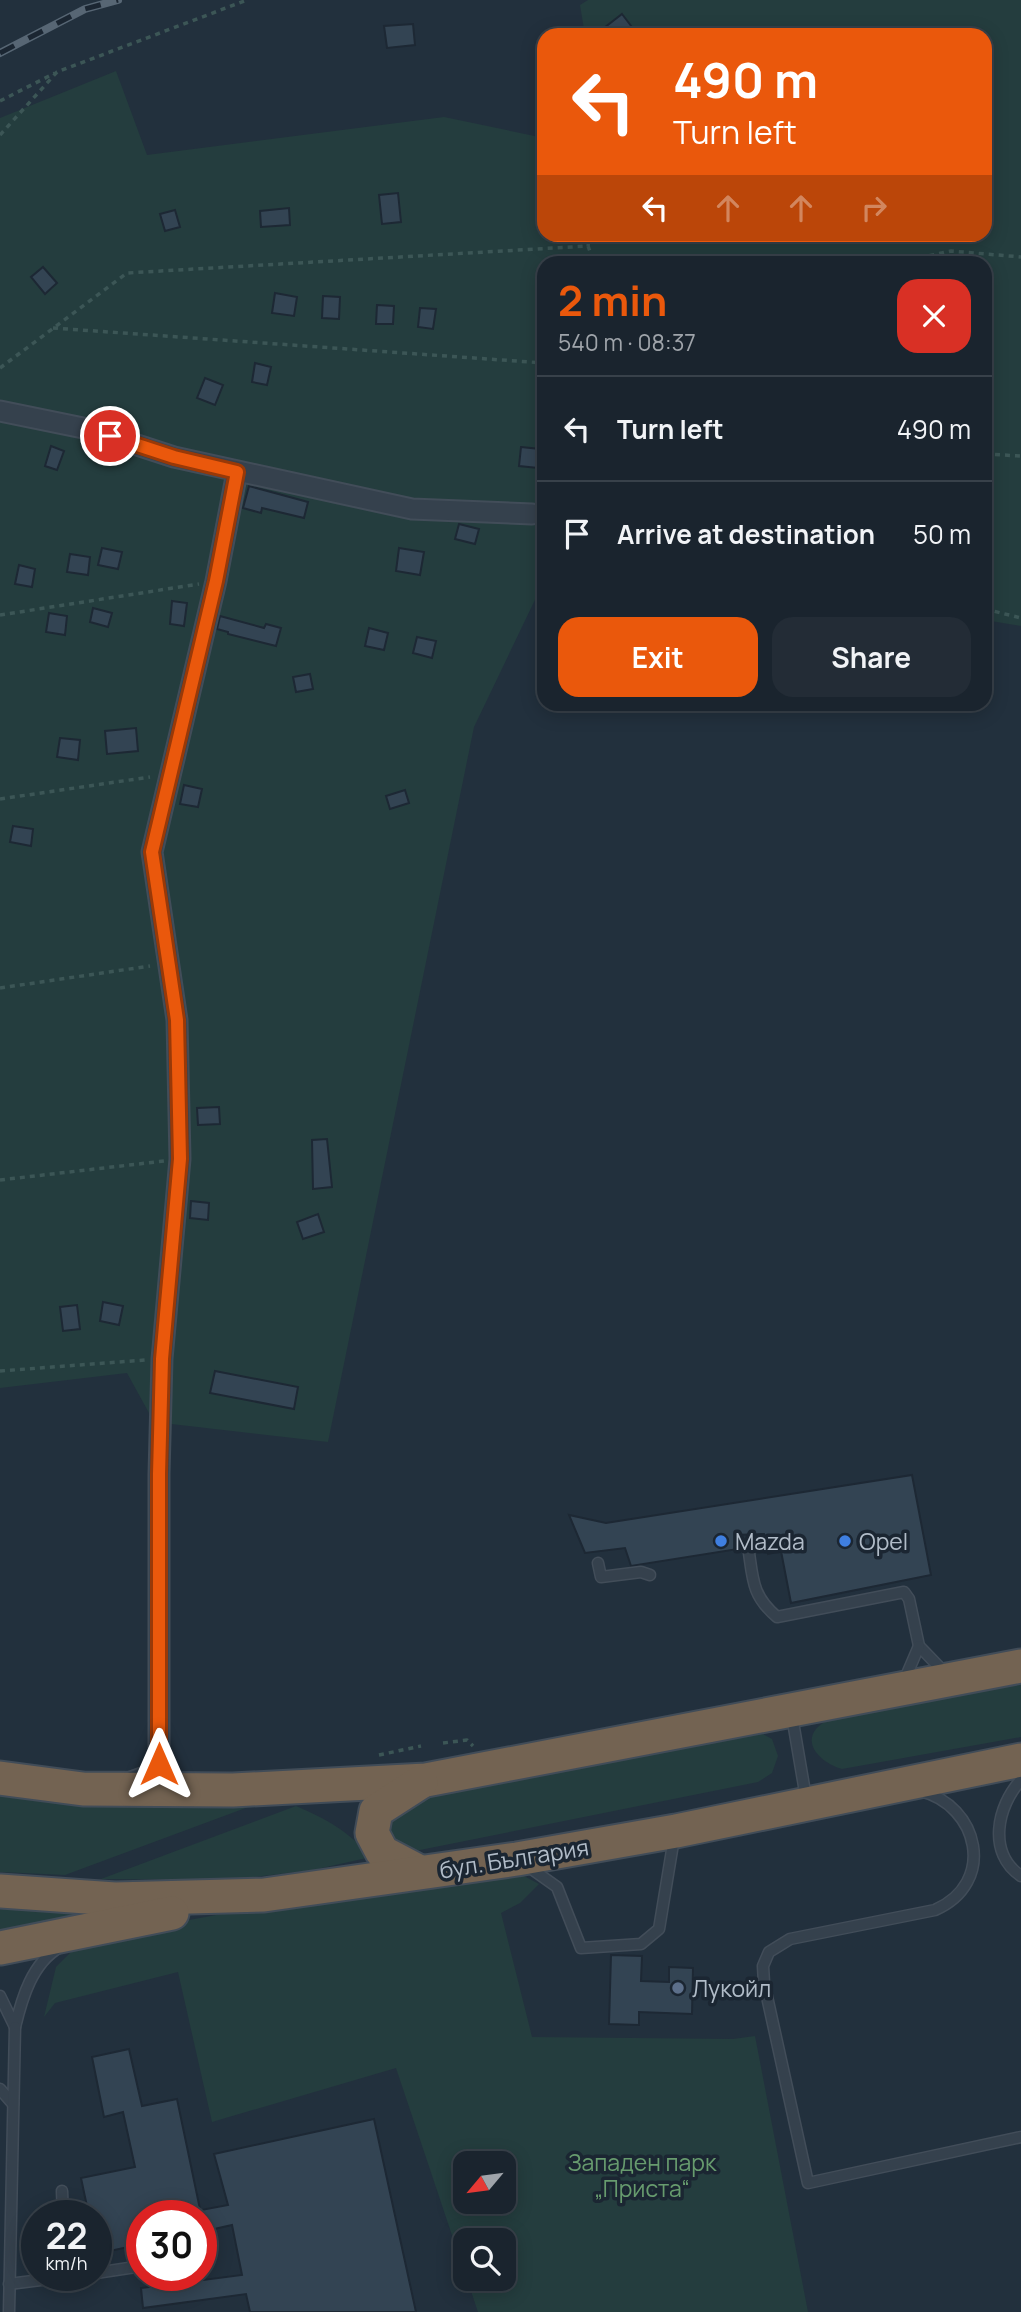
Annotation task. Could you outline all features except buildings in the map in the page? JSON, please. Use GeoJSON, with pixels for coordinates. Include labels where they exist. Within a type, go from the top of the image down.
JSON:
{"type":"FeatureCollection","features":[{"type":"Feature","properties":{"kind":"highway"},"geometry":{"type":"LineString","coordinates":[[0,1778],[103,1789],[199,1790],[349,1786],[426,1780],[1021,1666]]}},
{"type":"Feature","properties":{"kind":"highway","name":"бул. България"},"geometry":{"type":"LineString","coordinates":[[0,1891],[115,1899],[264,1895],[517,1859],[676,1831],[1021,1760]]}},
{"type":"Feature","properties":{"kind":"highway"},"geometry":{"type":"LineString","coordinates":[[421,1872],[382,1852],[375,1843],[372,1821],[376,1811],[387,1801],[426,1780]]}},
{"type":"Feature","properties":{"kind":"highway"},"geometry":{"type":"LineString","coordinates":[[0,1948],[264,1895]]}},
{"type":"Feature","properties":{"kind":"street"},"geometry":{"type":"LineString","coordinates":[[0,411],[88,429],[174,457],[237,472],[412,509],[532,513]]}},
{"type":"Feature","properties":{"kind":"street"},"geometry":{"type":"LineString","coordinates":[[103,1789],[139,1780],[150,1775],[159,1764],[159,1474],[162,1359],[180,1159],[177,1020],[152,852],[216,581],[237,472]]}},
{"type":"Feature","properties":{"kind":"street"},"geometry":{"type":"LineString","coordinates":[[159,1764],[199,1790]]}},
{"type":"Feature","properties":{"kind":"lane"},"geometry":{"type":"LineString","coordinates":[[748,1546],[754,1590],[764,1606],[777,1617],[904,1591],[909,1600],[919,1646],[945,1673],[956,1679]]}},
{"type":"Feature","properties":{"kind":"lane"},"geometry":{"type":"LineString","coordinates":[[598,1563],[601,1577],[641,1572],[650,1575]]}},
{"type":"Feature","properties":{"kind":"lane"},"geometry":{"type":"LineString","coordinates":[[894,1691],[905,1679],[919,1646]]}},
{"type":"Feature","properties":{"kind":"lane"},"geometry":{"type":"LineString","coordinates":[[791,1710],[807,1805]]}},
{"type":"Feature","properties":{"kind":"lane"},"geometry":{"type":"LineString","coordinates":[[1021,1780],[1008,1796],[998,1828],[1005,1858],[1021,1876]]}},
{"type":"Feature","properties":{"kind":"lane"},"geometry":{"type":"LineString","coordinates":[[867,1792],[922,1791],[939,1797],[954,1811],[970,1835],[975,1857],[973,1873],[964,1891],[953,1902],[935,1910],[790,1939],[769,1952],[763,1966],[764,1983],[808,2183],[1021,2137]]}},
{"type":"Feature","properties":{"kind":"lane"},"geometry":{"type":"LineString","coordinates":[[517,1859],[557,1887],[581,1948],[641,1944],[660,1928],[676,1831]]}},
{"type":"Feature","properties":{"kind":"lane"},"geometry":{"type":"LineString","coordinates":[[9,2312],[15,2027],[27,1987],[44,1961],[54,1951],[99,1928]]}},
{"type":"Feature","properties":{"kind":"lane"},"geometry":{"type":"LineString","coordinates":[[0,1996],[15,2027]]}},
{"type":"Feature","properties":{"kind":"lane"},"geometry":{"type":"LineString","coordinates":[[0,2089],[12,2104]]}},
{"type":"Feature","properties":{"kind":"lane"},"geometry":{"type":"LineString","coordinates":[[62,2191],[62,2200]]}},
{"type":"Feature","properties":{"kind":"lane"},"geometry":{"type":"LineString","coordinates":[[9,2284],[21,2282]]}},
{"type":"Feature","properties":{"kind":"path"},"geometry":{"type":"LineString","coordinates":[[0,101],[57,72],[247,0]]}},
{"type":"Feature","properties":{"kind":"path"},"geometry":{"type":"LineString","coordinates":[[0,135],[57,72]]}},
{"type":"Feature","properties":{"kind":"path"},"geometry":{"type":"LineString","coordinates":[[589,242],[592,256]]}},
{"type":"Feature","properties":{"kind":"path"},"geometry":{"type":"LineString","coordinates":[[0,368],[127,273],[588,246]]}},
{"type":"Feature","properties":{"kind":"path"},"geometry":{"type":"LineString","coordinates":[[928,256],[951,251],[1021,257]]}},
{"type":"Feature","properties":{"kind":"path"},"geometry":{"type":"LineString","coordinates":[[50,328],[537,363]]}},
{"type":"Feature","properties":{"kind":"path"},"geometry":{"type":"LineString","coordinates":[[992,454],[1021,456]]}},
{"type":"Feature","properties":{"kind":"path"},"geometry":{"type":"LineString","coordinates":[[0,615],[216,581]]}},
{"type":"Feature","properties":{"kind":"path"},"geometry":{"type":"LineString","coordinates":[[992,611],[1021,618]]}},
{"type":"Feature","properties":{"kind":"path"},"geometry":{"type":"LineString","coordinates":[[0,799],[171,774]]}},
{"type":"Feature","properties":{"kind":"path"},"geometry":{"type":"LineString","coordinates":[[0,988],[169,964]]}},
{"type":"Feature","properties":{"kind":"path"},"geometry":{"type":"LineString","coordinates":[[0,1180],[180,1159]]}},
{"type":"Feature","properties":{"kind":"path"},"geometry":{"type":"LineString","coordinates":[[0,1371],[162,1359]]}},
{"type":"Feature","properties":{"kind":"path"},"geometry":{"type":"LineString","coordinates":[[443,1743],[467,1740]]}},
{"type":"Feature","properties":{"kind":"path"},"geometry":{"type":"LineString","coordinates":[[400,1750],[421,1746]]}},
{"type":"Feature","properties":{"kind":"green space"},"geometry":{"type":"Polygon","coordinates":[[[588,0],[1021,0],[1021,626],[992,621],[992,256],[537,256],[537,596],[474,727],[328,1442],[154,1422],[127,1373],[0,1388],[0,118],[116,71],[147,155],[444,117],[537,137],[537,242],[992,242],[992,28],[584,28],[580,5],[588,0]]]}},
{"type":"Feature","properties":{"kind":"green space"},"geometry":{"type":"Polygon","coordinates":[[[1021,1680],[1021,1737],[842,1769],[824,1760],[813,1747],[814,1732],[830,1719],[1021,1680]]]}},
{"type":"Feature","properties":{"kind":"green space"},"geometry":{"type":"Polygon","coordinates":[[[756,1730],[772,1739],[778,1756],[772,1773],[758,1782],[415,1851],[392,1845],[385,1815],[396,1803],[756,1730]]]}},
{"type":"Feature","properties":{"kind":"green space"},"geometry":{"type":"Polygon","coordinates":[[[0,1790],[251,1806],[65,1875],[0,1872],[0,1790]]]}},
{"type":"Feature","properties":{"kind":"green space"},"geometry":{"type":"Polygon","coordinates":[[[296,1806],[337,1827],[371,1857],[313,1870],[229,1880],[101,1879],[296,1806]]]}},
{"type":"Feature","properties":{"kind":"green space","name":"Западен парк „Приста“"},"geometry":{"type":"Polygon","coordinates":[[[509,1868],[539,1884],[520,1903],[501,1913],[532,2037],[733,2039],[755,2036],[808,2312],[478,2312],[471,2291],[516,2291],[516,2228],[453,2228],[453,2238],[396,2068],[212,2122],[178,1972],[55,2003],[44,2017],[56,1967],[73,1950],[92,1938],[227,1913],[302,1904],[509,1868]]]}},
{"type":"Feature","properties":{"kind":"green space"},"geometry":{"type":"Polygon","coordinates":[[[0,1907],[139,1907],[0,1939],[0,1907]]]}},
{"type":"Feature","properties":{"kind":"railway"},"geometry":{"type":"LineString","coordinates":[[0,53],[85,9],[118,0]]}},
{"type":"Feature","properties":{"kind":"place","name":"Mazda"},"geometry":{"type":"Point","coordinates":[721,1541]}},
{"type":"Feature","properties":{"kind":"place","name":"Opel"},"geometry":{"type":"Point","coordinates":[845,1541]}},
{"type":"Feature","properties":{"kind":"place","name":"Лукойл"},"geometry":{"type":"Point","coordinates":[678,1988]}},
{"type":"Feature","properties":{"kind":"route"},"geometry":{"type":"LineString","coordinates":[[110,436],[174,457],[237,472],[216,581],[152,852],[177,1020],[180,1159],[162,1359],[159,1474],[159,1764]]}}]}
